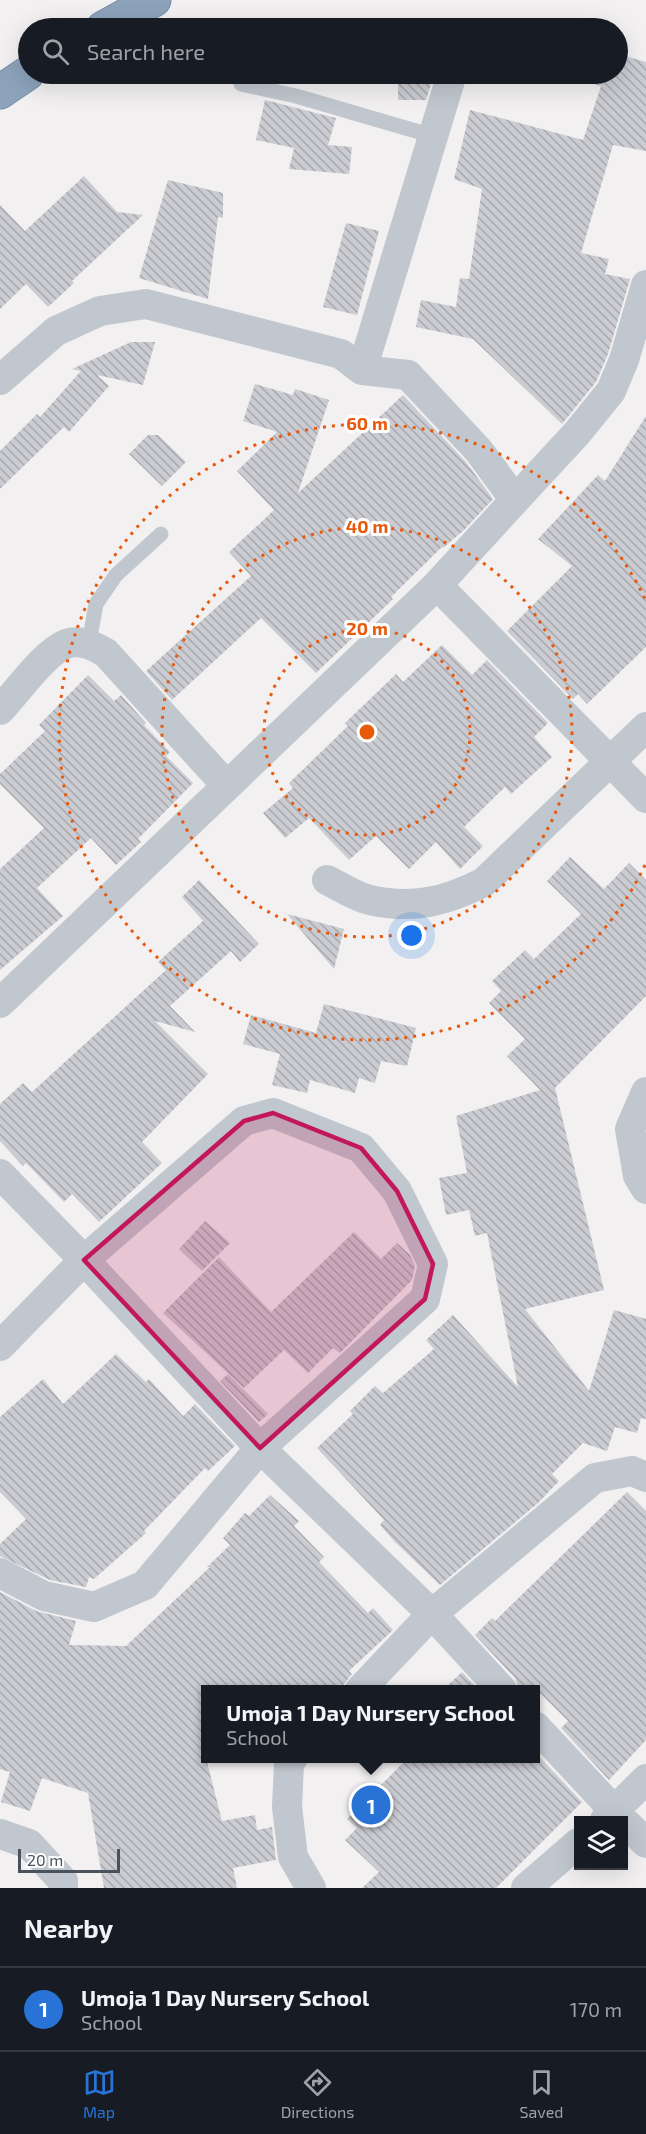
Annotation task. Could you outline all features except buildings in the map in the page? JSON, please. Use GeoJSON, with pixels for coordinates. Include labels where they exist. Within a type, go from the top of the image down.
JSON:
{"type":"FeatureCollection","features":[{"type":"Feature","properties":{"kind":"highway"},"geometry":{"type":"LineString","coordinates":[[122,18],[154,0]]}},
{"type":"Feature","properties":{"kind":"highway"},"geometry":{"type":"LineString","coordinates":[[0,92],[18,80]]}},
{"type":"Feature","properties":{"kind":"street"},"geometry":{"type":"LineString","coordinates":[[362,370],[449,84]]}},
{"type":"Feature","properties":{"kind":"street"},"geometry":{"type":"LineString","coordinates":[[0,1003],[437,585],[577,433],[611,391],[624,360],[646,285]]}},
{"type":"Feature","properties":{"kind":"street"},"geometry":{"type":"LineString","coordinates":[[0,380],[56,330],[100,311],[146,304],[341,354],[362,370],[408,375],[478,451],[515,500]]}},
{"type":"Feature","properties":{"kind":"street"},"geometry":{"type":"LineString","coordinates":[[437,585],[646,798]]}},
{"type":"Feature","properties":{"kind":"street"},"geometry":{"type":"LineString","coordinates":[[0,710],[51,655],[67,644],[89,643],[106,653],[227,786]]}},
{"type":"Feature","properties":{"kind":"street"},"geometry":{"type":"LineString","coordinates":[[327,880],[369,900],[413,905],[453,897],[484,882],[646,727]]}},
{"type":"Feature","properties":{"kind":"street"},"geometry":{"type":"LineString","coordinates":[[646,1092],[630,1129],[638,1176],[646,1189]]}},
{"type":"Feature","properties":{"kind":"street"},"geometry":{"type":"LineString","coordinates":[[0,1346],[84,1260],[244,1121],[273,1113],[362,1148],[398,1191],[433,1264],[425,1299],[260,1448],[145,1585],[94,1608],[44,1596],[0,1573]]}},
{"type":"Feature","properties":{"kind":"street"},"geometry":{"type":"LineString","coordinates":[[0,1174],[260,1448],[432,1614],[498,1685]]}},
{"type":"Feature","properties":{"kind":"street"},"geometry":{"type":"LineString","coordinates":[[364,1685],[432,1614],[594,1478],[632,1471],[646,1477]]}},
{"type":"Feature","properties":{"kind":"street"},"geometry":{"type":"LineString","coordinates":[[540,1731],[615,1816]]}},
{"type":"Feature","properties":{"kind":"street"},"geometry":{"type":"LineString","coordinates":[[289,1763],[287,1807],[293,1857],[311,1888]]}},
{"type":"Feature","properties":{"kind":"street"},"geometry":{"type":"LineString","coordinates":[[618,1816],[646,1779]]}},
{"type":"Feature","properties":{"kind":"street"},"geometry":{"type":"LineString","coordinates":[[628,1827],[646,1842]]}},
{"type":"Feature","properties":{"kind":"street"},"geometry":{"type":"LineString","coordinates":[[0,1834],[29,1844],[63,1881],[63,1888]]}},
{"type":"Feature","properties":{"kind":"street"},"geometry":{"type":"LineString","coordinates":[[526,1888],[574,1847]]}},
{"type":"Feature","properties":{"kind":"lane"},"geometry":{"type":"LineString","coordinates":[[241,84],[296,96],[433,136]]}},
{"type":"Feature","properties":{"kind":"lane"},"geometry":{"type":"LineString","coordinates":[[89,643],[96,604],[116,575],[161,534]]}},
{"type":"Feature","properties":{"kind":"highlighted area"},"geometry":{"type":"Polygon","coordinates":[[[273,1113],[361,1148],[397,1191],[433,1264],[425,1299],[260,1448],[84,1260],[244,1121],[273,1113]]]}},
{"type":"Feature","properties":{"kind":"place","name":"Umoja 1 Day Nursery School"},"geometry":{"type":"Point","coordinates":[371,1805]}}]}
